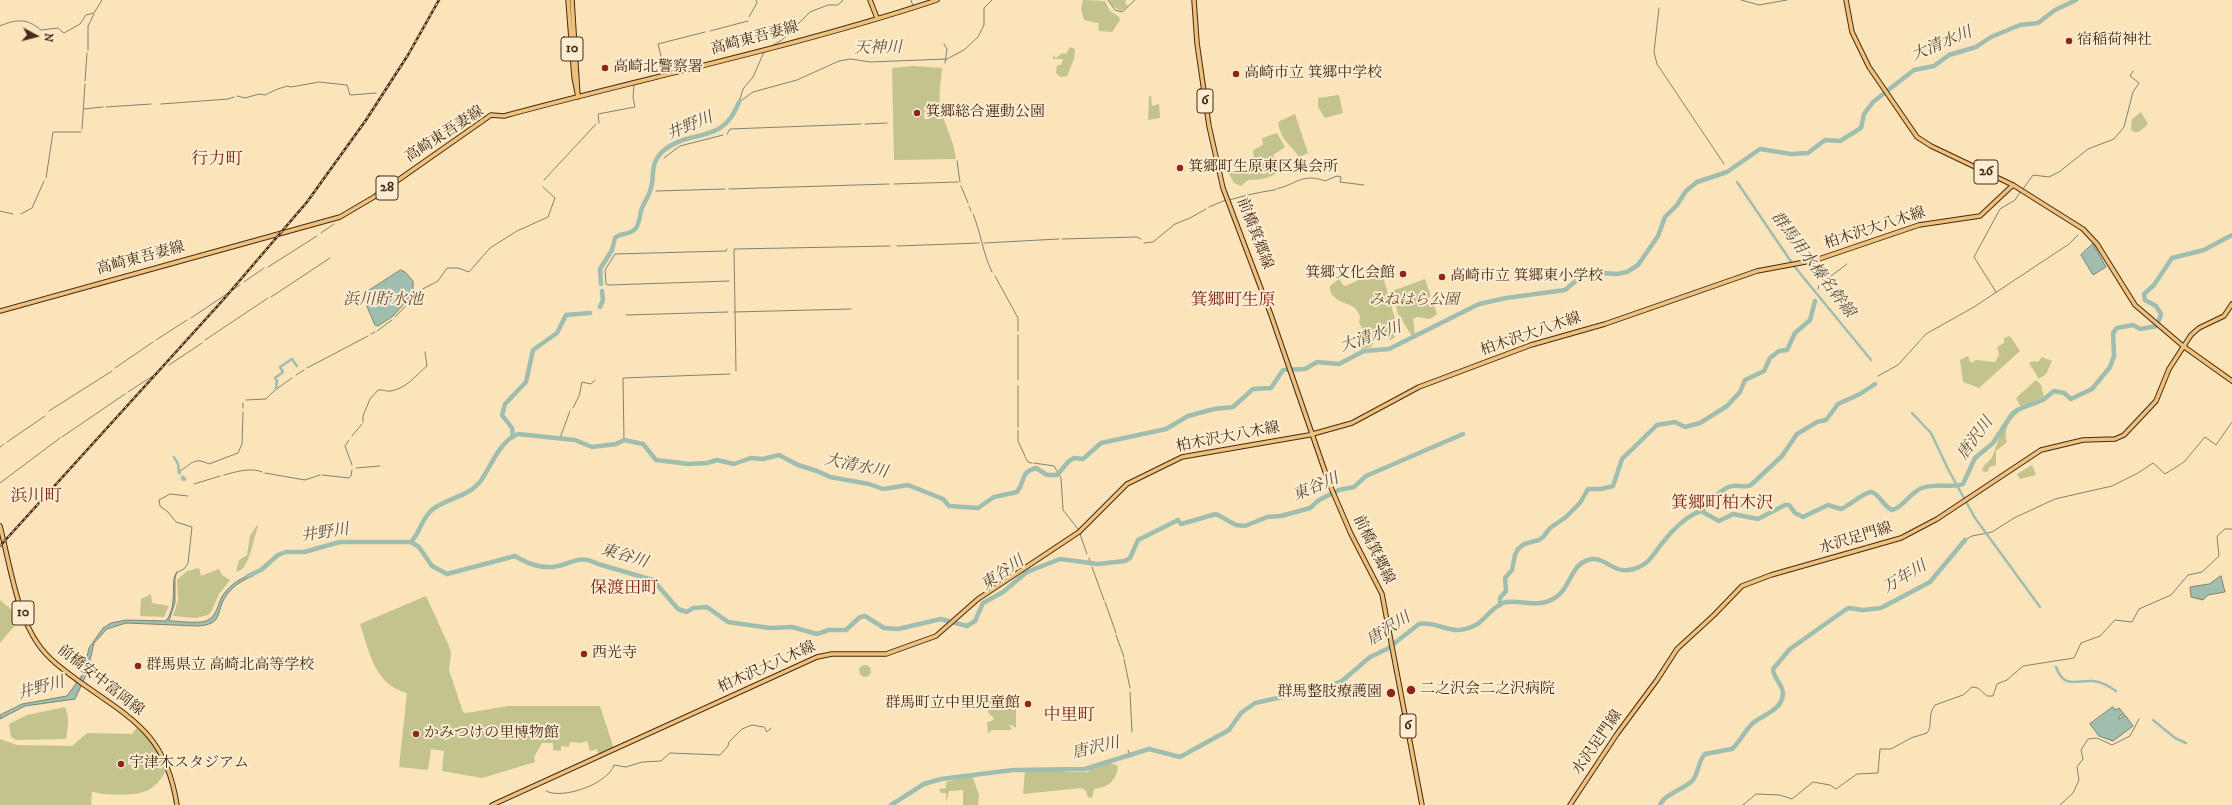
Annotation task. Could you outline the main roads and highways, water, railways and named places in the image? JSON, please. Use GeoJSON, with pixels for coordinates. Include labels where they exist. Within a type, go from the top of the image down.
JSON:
{"type":"FeatureCollection","features":[{"type":"Feature","properties":{"kind":"main road","name":"10"},"geometry":{"type":"LineString","coordinates":[[568,0],[574,76],[578,97]]}},
{"type":"Feature","properties":{"kind":"main road","name":"10"},"geometry":{"type":"LineString","coordinates":[[572,0],[578,97]]}},
{"type":"Feature","properties":{"kind":"main road"},"geometry":{"type":"LineString","coordinates":[[870,0],[877,18]]}},
{"type":"Feature","properties":{"kind":"main road","name":"高崎東吾妻線"},"geometry":{"type":"LineString","coordinates":[[0,311],[340,217],[351,212],[491,116],[504,116],[770,48],[937,0]]}},
{"type":"Feature","properties":{"kind":"main road","name":"前橋箕郷線"},"geometry":{"type":"LineString","coordinates":[[1194,0],[1197,43],[1209,126],[1228,200],[1290,369],[1333,493],[1351,534],[1382,594],[1422,805]]}},
{"type":"Feature","properties":{"kind":"main road","name":"26"},"geometry":{"type":"LineString","coordinates":[[1846,0],[1852,32],[1875,78],[1917,137],[1931,146],[2013,185],[2041,201],[2088,234],[2097,244],[2133,302],[2183,346],[2232,381]]}},
{"type":"Feature","properties":{"kind":"main road","name":"柏木沢大八木線"},"geometry":{"type":"LineString","coordinates":[[492,805],[817,657],[832,654],[886,654],[936,636],[978,599],[1078,532],[1125,486],[1182,457],[1312,434],[1352,423],[1419,387],[1531,345],[1604,324],[1757,271],[1816,260],[1919,225],[1980,216],[2013,185]]}},
{"type":"Feature","properties":{"kind":"main road","name":"水沢足門線"},"geometry":{"type":"LineString","coordinates":[[1570,805],[1617,734],[1658,680],[1677,649],[1742,586],[1771,575],[1901,538],[1937,519],[2041,450],[2083,440],[2109,439],[2121,436],[2156,401],[2169,369],[2183,346],[2195,331],[2224,316],[2232,304]]}},
{"type":"Feature","properties":{"kind":"main road","name":"前橋安中富岡線"},"geometry":{"type":"LineString","coordinates":[[0,526],[24,618],[37,643],[51,659],[131,719],[150,736],[169,769],[177,805]]}},
{"type":"Feature","properties":{"kind":"water"},"geometry":{"type":"Polygon","coordinates":[[[2093,244],[2106,267],[2093,275],[2081,255],[2093,244]]]}},
{"type":"Feature","properties":{"kind":"water","name":"浜川貯水池"},"geometry":{"type":"Polygon","coordinates":[[[401,270],[405,272],[413,281],[413,294],[393,316],[378,326],[375,325],[362,295],[401,270]]]}},
{"type":"Feature","properties":{"kind":"water"},"geometry":{"type":"Polygon","coordinates":[[[177,572],[175,578],[175,602],[169,621],[202,622],[210,619],[215,613],[221,598],[229,588],[244,577],[253,574],[253,576],[240,582],[230,591],[224,599],[215,621],[206,625],[126,623],[107,629],[94,643],[87,673],[75,699],[25,706],[0,719],[0,715],[22,704],[67,696],[83,674],[89,648],[103,628],[111,623],[126,620],[166,621],[172,607],[174,580],[177,572]]]}},
{"type":"Feature","properties":{"kind":"water"},"geometry":{"type":"Polygon","coordinates":[[[2221,576],[2225,592],[2208,595],[2203,600],[2191,597],[2190,587],[2209,584],[2221,576]]]}},
{"type":"Feature","properties":{"kind":"water"},"geometry":{"type":"Polygon","coordinates":[[[2113,707],[2115,710],[2119,708],[2124,714],[2119,716],[2119,719],[2125,715],[2133,726],[2113,741],[2099,736],[2090,724],[2113,707]]]}},
{"type":"Feature","properties":{"kind":"waterway"},"geometry":{"type":"LineString","coordinates":[[0,26],[11,22],[21,21],[31,23],[41,30],[58,28],[64,33],[80,24],[86,15],[94,13],[102,0]]}},
{"type":"Feature","properties":{"kind":"waterway"},"geometry":{"type":"LineString","coordinates":[[749,17],[757,3],[756,0]]}},
{"type":"Feature","properties":{"kind":"waterway","name":"井野川"},"geometry":{"type":"LineString","coordinates":[[768,48],[782,40],[810,12],[828,5],[838,5],[843,0]]}},
{"type":"Feature","properties":{"kind":"waterway"},"geometry":{"type":"LineString","coordinates":[[911,0],[913,6]]}},
{"type":"Feature","properties":{"kind":"waterway","name":"天神川"},"geometry":{"type":"LineString","coordinates":[[739,102],[753,92],[797,80],[839,61],[851,59],[870,62],[947,59],[964,50],[978,37],[984,25],[984,8],[992,0]]}},
{"type":"Feature","properties":{"kind":"waterway","name":"天神川"},"geometry":{"type":"LineString","coordinates":[[1108,0],[1115,10],[1122,12],[1135,0]]}},
{"type":"Feature","properties":{"kind":"waterway","name":"天神川"},"geometry":{"type":"LineString","coordinates":[[1741,0],[1759,5],[1787,0]]}},
{"type":"Feature","properties":{"kind":"waterway","name":"大清水川"},"geometry":{"type":"LineString","coordinates":[[411,542],[429,512],[439,505],[472,490],[482,479],[501,447],[512,437],[518,434],[575,440],[592,447],[616,444],[624,440],[643,444],[656,460],[689,464],[707,463],[717,460],[734,464],[751,458],[763,459],[779,455],[798,465],[830,477],[869,484],[883,489],[908,485],[943,499],[949,506],[978,508],[994,497],[1017,492],[1027,472],[1036,468],[1047,475],[1057,475],[1069,461],[1074,458],[1083,459],[1101,443],[1166,429],[1188,416],[1214,409],[1233,407],[1253,389],[1271,388],[1283,370],[1305,369],[1317,362],[1339,364],[1364,351],[1389,349],[1479,304],[1506,298],[1565,290],[1584,274],[1589,272],[1617,274],[1627,272],[1638,265],[1658,236],[1665,217],[1677,205],[1686,191],[1697,182],[1727,172],[1760,149],[1791,154],[1808,153],[1825,140],[1840,141],[1861,128],[1864,114],[1873,102],[1914,70],[1934,66],[1949,55],[1976,47],[1991,37],[2020,25],[2038,23],[2055,10],[2076,0]]}},
{"type":"Feature","properties":{"kind":"waterway","name":"群馬用水榛名幹線"},"geometry":{"type":"LineString","coordinates":[[1659,8],[1654,52],[1657,64],[1724,164]]}},
{"type":"Feature","properties":{"kind":"waterway"},"geometry":{"type":"LineString","coordinates":[[88,50],[88,26],[94,14]]}},
{"type":"Feature","properties":{"kind":"waterway"},"geometry":{"type":"LineString","coordinates":[[710,31],[748,21]]}},
{"type":"Feature","properties":{"kind":"waterway"},"geometry":{"type":"LineString","coordinates":[[660,74],[667,71],[665,62],[662,60],[658,44],[705,32]]}},
{"type":"Feature","properties":{"kind":"waterway"},"geometry":{"type":"LineString","coordinates":[[944,44],[947,49],[945,63]]}},
{"type":"Feature","properties":{"kind":"waterway","name":"井野川"},"geometry":{"type":"LineString","coordinates":[[739,102],[743,89],[753,77],[764,52]]}},
{"type":"Feature","properties":{"kind":"waterway"},"geometry":{"type":"LineString","coordinates":[[85,81],[87,53]]}},
{"type":"Feature","properties":{"kind":"waterway"},"geometry":{"type":"LineString","coordinates":[[2023,189],[2033,175],[2049,177],[2059,172],[2088,149],[2114,139],[2124,127],[2133,92],[2139,83],[2130,76],[2133,71]]}},
{"type":"Feature","properties":{"kind":"waterway"},"geometry":{"type":"LineString","coordinates":[[599,123],[598,114],[635,107],[633,97],[634,85],[657,79]]}},
{"type":"Feature","properties":{"kind":"waterway"},"geometry":{"type":"LineString","coordinates":[[237,96],[245,98],[259,94],[265,95],[287,86],[291,87],[319,82],[347,85],[350,95],[376,93]]}},
{"type":"Feature","properties":{"kind":"waterway"},"geometry":{"type":"LineString","coordinates":[[82,129],[85,84]]}},
{"type":"Feature","properties":{"kind":"waterway"},"geometry":{"type":"LineString","coordinates":[[161,104],[228,99],[234,97]]}},
{"type":"Feature","properties":{"kind":"waterway","name":"井野川"},"geometry":{"type":"LineString","coordinates":[[601,284],[600,269],[612,250],[615,238],[631,232],[639,222],[642,208],[652,186],[654,166],[658,156],[674,144],[715,131],[724,125],[732,116],[739,102]]}},
{"type":"Feature","properties":{"kind":"waterway"},"geometry":{"type":"LineString","coordinates":[[106,107],[151,104]]}},
{"type":"Feature","properties":{"kind":"waterway"},"geometry":{"type":"LineString","coordinates":[[84,109],[103,107]]}},
{"type":"Feature","properties":{"kind":"waterway"},"geometry":{"type":"LineString","coordinates":[[865,124],[887,123]]}},
{"type":"Feature","properties":{"kind":"waterway"},"geometry":{"type":"LineString","coordinates":[[544,180],[596,124]]}},
{"type":"Feature","properties":{"kind":"waterway"},"geometry":{"type":"LineString","coordinates":[[727,134],[730,129],[861,124]]}},
{"type":"Feature","properties":{"kind":"waterway"},"geometry":{"type":"LineString","coordinates":[[46,178],[53,132],[81,132]]}},
{"type":"Feature","properties":{"kind":"waterway"},"geometry":{"type":"LineString","coordinates":[[664,158],[680,146],[723,135]]}},
{"type":"Feature","properties":{"kind":"waterway"},"geometry":{"type":"LineString","coordinates":[[957,161],[960,182]]}},
{"type":"Feature","properties":{"kind":"waterway"},"geometry":{"type":"LineString","coordinates":[[1229,200],[1275,190],[1306,178],[1325,181],[1337,176],[1341,177],[1340,182],[1364,185]]}},
{"type":"Feature","properties":{"kind":"waterway"},"geometry":{"type":"LineString","coordinates":[[21,214],[32,208],[44,181]]}},
{"type":"Feature","properties":{"kind":"waterway"},"geometry":{"type":"LineString","coordinates":[[894,184],[958,182]]}},
{"type":"Feature","properties":{"kind":"waterway","name":"群馬用水榛名幹線"},"geometry":{"type":"LineString","coordinates":[[1737,182],[1794,266],[1871,360]]}},
{"type":"Feature","properties":{"kind":"waterway"},"geometry":{"type":"LineString","coordinates":[[729,189],[889,184]]}},
{"type":"Feature","properties":{"kind":"waterway"},"geometry":{"type":"LineString","coordinates":[[961,186],[968,203]]}},
{"type":"Feature","properties":{"kind":"waterway"},"geometry":{"type":"LineString","coordinates":[[395,317],[421,290],[438,281],[447,268],[458,268],[469,272],[490,248],[517,231],[548,217],[555,198],[543,187]]}},
{"type":"Feature","properties":{"kind":"waterway"},"geometry":{"type":"LineString","coordinates":[[656,191],[725,189]]}},
{"type":"Feature","properties":{"kind":"waterway"},"geometry":{"type":"LineString","coordinates":[[1996,292],[1974,257],[2000,209],[2015,200],[2021,191]]}},
{"type":"Feature","properties":{"kind":"waterway"},"geometry":{"type":"LineString","coordinates":[[1209,207],[1226,200]]}},
{"type":"Feature","properties":{"kind":"waterway"},"geometry":{"type":"LineString","coordinates":[[969,206],[971,211]]}},
{"type":"Feature","properties":{"kind":"waterway"},"geometry":{"type":"LineString","coordinates":[[1144,243],[1153,242],[1175,224],[1206,209]]}},
{"type":"Feature","properties":{"kind":"waterway"},"geometry":{"type":"LineString","coordinates":[[0,211],[13,214]]}},
{"type":"Feature","properties":{"kind":"waterway"},"geometry":{"type":"LineString","coordinates":[[973,214],[986,258],[992,272]]}},
{"type":"Feature","properties":{"kind":"waterway"},"geometry":{"type":"LineString","coordinates":[[321,233],[334,224]]}},
{"type":"Feature","properties":{"kind":"waterway"},"geometry":{"type":"LineString","coordinates":[[1878,376],[1898,365],[1926,334],[1974,307],[2069,244],[2078,235]]}},
{"type":"Feature","properties":{"kind":"waterway","name":"唐沢川"},"geometry":{"type":"LineString","coordinates":[[891,805],[924,784],[941,779],[1013,770],[1085,769],[1149,749],[1180,757],[1229,730],[1241,713],[1255,703],[1327,687],[1342,681],[1370,657],[1387,649],[1419,624],[1424,623],[1460,630],[1475,626],[1492,610],[1503,603],[1547,602],[1559,595],[1577,567],[1588,560],[1600,560],[1623,570],[1630,570],[1639,567],[1650,559],[1676,528],[1686,519],[1701,511],[1719,521],[1733,514],[1758,519],[1785,505],[1789,505],[1795,513],[1803,517],[1828,505],[1841,509],[1865,494],[1872,492],[1892,510],[1896,509],[1913,493],[1922,488],[1933,486],[1955,486],[1963,484],[1975,458],[1993,443],[2012,414],[2017,410],[2043,400],[2054,391],[2064,393],[2071,399],[2092,389],[2110,367],[2114,356],[2113,333],[2117,328],[2133,325],[2140,329],[2157,326],[2161,314],[2156,306],[2145,300],[2144,294],[2154,285],[2172,258],[2204,250],[2232,235]]}},
{"type":"Feature","properties":{"kind":"waterway"},"geometry":{"type":"LineString","coordinates":[[268,267],[317,236]]}},
{"type":"Feature","properties":{"kind":"waterway"},"geometry":{"type":"LineString","coordinates":[[1062,239],[1137,237],[1141,239]]}},
{"type":"Feature","properties":{"kind":"waterway"},"geometry":{"type":"LineString","coordinates":[[984,243],[1059,239]]}},
{"type":"Feature","properties":{"kind":"waterway"},"geometry":{"type":"LineString","coordinates":[[897,246],[979,243]]}},
{"type":"Feature","properties":{"kind":"waterway"},"geometry":{"type":"LineString","coordinates":[[736,371],[734,249],[890,246]]}},
{"type":"Feature","properties":{"kind":"waterway"},"geometry":{"type":"LineString","coordinates":[[727,249],[726,251],[615,254],[605,270],[606,284],[608,285],[729,281]]}},
{"type":"Feature","properties":{"kind":"waterway"},"geometry":{"type":"LineString","coordinates":[[271,297],[330,258]]}},
{"type":"Feature","properties":{"kind":"waterway"},"geometry":{"type":"LineString","coordinates":[[1818,289],[1819,285],[1847,264]]}},
{"type":"Feature","properties":{"kind":"waterway"},"geometry":{"type":"LineString","coordinates":[[244,282],[264,268]]}},
{"type":"Feature","properties":{"kind":"waterway"},"geometry":{"type":"LineString","coordinates":[[995,276],[1018,318],[1018,331]]}},
{"type":"Feature","properties":{"kind":"waterway"},"geometry":{"type":"LineString","coordinates":[[191,318],[240,285]]}},
{"type":"Feature","properties":{"kind":"waterway","name":"井野川"},"geometry":{"type":"LineString","coordinates":[[600,307],[603,300],[602,291]]}},
{"type":"Feature","properties":{"kind":"waterway"},"geometry":{"type":"LineString","coordinates":[[205,340],[268,298]]}},
{"type":"Feature","properties":{"kind":"waterway"},"geometry":{"type":"LineString","coordinates":[[1500,605],[1500,598],[1506,591],[1505,578],[1512,570],[1515,555],[1518,549],[1524,544],[1539,540],[1543,537],[1550,528],[1566,517],[1580,503],[1588,489],[1601,489],[1613,486],[1622,459],[1657,425],[1675,422],[1685,427],[1700,423],[1727,406],[1740,392],[1745,380],[1764,371],[1770,358],[1779,351],[1787,350],[1795,333],[1810,320],[1815,301]]}},
{"type":"Feature","properties":{"kind":"waterway"},"geometry":{"type":"LineString","coordinates":[[734,312],[851,309]]}},
{"type":"Feature","properties":{"kind":"waterway"},"geometry":{"type":"LineString","coordinates":[[626,315],[728,312]]}},
{"type":"Feature","properties":{"kind":"waterway","name":"井野川"},"geometry":{"type":"LineString","coordinates":[[513,437],[512,428],[502,415],[505,404],[526,382],[533,350],[557,333],[566,315],[590,313]]}},
{"type":"Feature","properties":{"kind":"waterway"},"geometry":{"type":"LineString","coordinates":[[156,340],[187,320]]}},
{"type":"Feature","properties":{"kind":"waterway"},"geometry":{"type":"LineString","coordinates":[[377,331],[392,320]]}},
{"type":"Feature","properties":{"kind":"waterway"},"geometry":{"type":"LineString","coordinates":[[371,334],[375,332]]}},
{"type":"Feature","properties":{"kind":"waterway"},"geometry":{"type":"LineString","coordinates":[[1018,335],[1018,380]]}},
{"type":"Feature","properties":{"kind":"waterway"},"geometry":{"type":"LineString","coordinates":[[307,368],[368,336]]}},
{"type":"Feature","properties":{"kind":"waterway"},"geometry":{"type":"LineString","coordinates":[[115,368],[153,342]]}},
{"type":"Feature","properties":{"kind":"waterway"},"geometry":{"type":"LineString","coordinates":[[169,365],[202,343]]}},
{"type":"Feature","properties":{"kind":"waterway"},"geometry":{"type":"LineString","coordinates":[[363,422],[363,416],[370,399],[378,390],[391,391],[402,387],[427,366],[425,352]]}},
{"type":"Feature","properties":{"kind":"waterway"},"geometry":{"type":"LineString","coordinates":[[276,389],[277,381],[275,378],[283,372],[280,367],[292,359],[297,366]]}},
{"type":"Feature","properties":{"kind":"waterway"},"geometry":{"type":"LineString","coordinates":[[296,375],[304,370]]}},
{"type":"Feature","properties":{"kind":"waterway"},"geometry":{"type":"LineString","coordinates":[[49,411],[112,371]]}},
{"type":"Feature","properties":{"kind":"waterway"},"geometry":{"type":"LineString","coordinates":[[128,392],[159,372]]}},
{"type":"Feature","properties":{"kind":"waterway"},"geometry":{"type":"LineString","coordinates":[[624,440],[623,378],[730,374]]}},
{"type":"Feature","properties":{"kind":"waterway"},"geometry":{"type":"LineString","coordinates":[[246,400],[266,399],[275,390],[292,378]]}},
{"type":"Feature","properties":{"kind":"waterway"},"geometry":{"type":"LineString","coordinates":[[573,408],[579,396],[582,382],[591,384],[595,380]]}},
{"type":"Feature","properties":{"kind":"waterway"},"geometry":{"type":"LineString","coordinates":[[1703,511],[1711,500],[1729,487],[1751,485],[1782,456],[1797,434],[1817,422],[1826,420],[1838,404],[1860,394],[1875,384]]}},
{"type":"Feature","properties":{"kind":"waterway"},"geometry":{"type":"LineString","coordinates":[[1018,386],[1018,427]]}},
{"type":"Feature","properties":{"kind":"waterway"},"geometry":{"type":"LineString","coordinates":[[62,437],[125,394]]}},
{"type":"Feature","properties":{"kind":"waterway"},"geometry":{"type":"LineString","coordinates":[[243,403],[243,408]]}},
{"type":"Feature","properties":{"kind":"waterway"},"geometry":{"type":"LineString","coordinates":[[560,438],[570,411]]}},
{"type":"Feature","properties":{"kind":"waterway"},"geometry":{"type":"LineString","coordinates":[[180,474],[180,471],[194,462],[200,461],[209,464],[238,453],[242,444],[243,412]]}},
{"type":"Feature","properties":{"kind":"waterway","name":"群馬用水榛名幹線"},"geometry":{"type":"LineString","coordinates":[[1912,413],[1931,433],[1948,469],[1975,518],[2040,607]]}},
{"type":"Feature","properties":{"kind":"waterway"},"geometry":{"type":"LineString","coordinates":[[7,442],[45,416]]}},
{"type":"Feature","properties":{"kind":"waterway","name":"万年川"},"geometry":{"type":"LineString","coordinates":[[1965,540],[1972,536],[1992,532],[2014,518],[2055,499],[2112,486],[2138,473],[2153,463],[2165,474],[2184,462],[2205,437],[2216,445],[2232,422]]}},
{"type":"Feature","properties":{"kind":"waterway"},"geometry":{"type":"LineString","coordinates":[[352,436],[362,424]]}},
{"type":"Feature","properties":{"kind":"waterway"},"geometry":{"type":"LineString","coordinates":[[1018,430],[1018,441],[1025,456]]}},
{"type":"Feature","properties":{"kind":"waterway","name":"東谷川"},"geometry":{"type":"LineString","coordinates":[[411,542],[419,547],[432,566],[447,574],[515,556],[524,561],[542,567],[560,566],[580,560],[591,561],[653,580],[678,609],[687,612],[693,608],[707,607],[728,622],[770,628],[792,627],[817,634],[829,630],[846,630],[860,617],[865,616],[884,628],[898,629],[941,619],[967,626],[975,621],[983,603],[1003,592],[1027,572],[1060,559],[1098,564],[1125,561],[1130,558],[1138,540],[1178,520],[1181,524],[1216,514],[1236,525],[1245,526],[1267,517],[1281,516],[1310,508],[1319,500],[1339,490],[1354,487],[1366,476],[1463,434]]}},
{"type":"Feature","properties":{"kind":"waterway"},"geometry":{"type":"LineString","coordinates":[[0,483],[60,438]]}},
{"type":"Feature","properties":{"kind":"waterway"},"geometry":{"type":"LineString","coordinates":[[349,440],[345,446],[352,465]]}},
{"type":"Feature","properties":{"kind":"waterway"},"geometry":{"type":"LineString","coordinates":[[0,447],[4,444]]}},
{"type":"Feature","properties":{"kind":"waterway"},"geometry":{"type":"LineString","coordinates":[[174,457],[178,464],[179,473]]}},
{"type":"Feature","properties":{"kind":"waterway"},"geometry":{"type":"LineString","coordinates":[[1025,457],[1028,462],[1032,463]]}},
{"type":"Feature","properties":{"kind":"waterway"},"geometry":{"type":"LineString","coordinates":[[1034,463],[1054,466],[1061,478],[1063,510],[1078,529]]}},
{"type":"Feature","properties":{"kind":"waterway"},"geometry":{"type":"LineString","coordinates":[[356,468],[380,466]]}},
{"type":"Feature","properties":{"kind":"waterway"},"geometry":{"type":"LineString","coordinates":[[224,475],[248,470],[262,472]]}},
{"type":"Feature","properties":{"kind":"waterway"},"geometry":{"type":"LineString","coordinates":[[322,475],[349,478],[352,470]]}},
{"type":"Feature","properties":{"kind":"waterway"},"geometry":{"type":"LineString","coordinates":[[265,473],[305,480],[320,475]]}},
{"type":"Feature","properties":{"kind":"waterway"},"geometry":{"type":"LineString","coordinates":[[194,484],[220,476]]}},
{"type":"Feature","properties":{"kind":"waterway"},"geometry":{"type":"LineString","coordinates":[[178,572],[184,569],[188,563],[192,527],[176,522],[168,512],[160,506],[159,500],[170,494],[188,496]]}},
{"type":"Feature","properties":{"kind":"waterway"},"geometry":{"type":"LineString","coordinates":[[1743,805],[1756,794],[1780,795],[1792,799],[1813,782],[1830,785],[1836,789],[1857,774],[1878,773],[1880,749],[1891,749],[1911,738],[1927,733],[1930,727],[1931,713],[1935,705],[1963,695],[1972,687],[1978,688],[1987,696],[1993,696],[1997,684],[2007,680],[2023,666],[2074,658],[2081,643],[2100,636],[2115,620],[2132,622],[2139,609],[2171,595],[2188,575],[2202,572],[2219,556],[2217,536],[2225,529],[2232,529]]}},
{"type":"Feature","properties":{"kind":"waterway"},"geometry":{"type":"LineString","coordinates":[[1080,534],[1087,554]]}},
{"type":"Feature","properties":{"kind":"waterway","name":"万年川"},"geometry":{"type":"LineString","coordinates":[[1660,805],[1666,797],[1693,780],[1705,754],[1732,749],[1753,723],[1776,708],[1782,700],[1783,690],[1773,672],[1773,669],[1790,649],[1849,608],[1863,610],[1881,608],[1930,582],[1965,540]]}},
{"type":"Feature","properties":{"kind":"waterway","name":"井野川"},"geometry":{"type":"LineString","coordinates":[[248,576],[261,570],[278,555],[286,552],[304,552],[340,542],[411,542]]}},
{"type":"Feature","properties":{"kind":"waterway","name":"東谷川"},"geometry":{"type":"LineString","coordinates":[[1089,558],[1091,565]]}},
{"type":"Feature","properties":{"kind":"waterway"},"geometry":{"type":"LineString","coordinates":[[1092,567],[1104,600]]}},
{"type":"Feature","properties":{"kind":"waterway"},"geometry":{"type":"LineString","coordinates":[[1105,602],[1116,633]]}},
{"type":"Feature","properties":{"kind":"waterway"},"geometry":{"type":"LineString","coordinates":[[1116,635],[1124,657]]}},
{"type":"Feature","properties":{"kind":"waterway"},"geometry":{"type":"LineString","coordinates":[[1124,659],[1130,688]]}},
{"type":"Feature","properties":{"kind":"waterway","name":"群馬用水榛名幹線"},"geometry":{"type":"LineString","coordinates":[[2056,667],[2059,674],[2067,681],[2093,681],[2105,684],[2116,691]]}},
{"type":"Feature","properties":{"kind":"waterway"},"geometry":{"type":"LineString","coordinates":[[1130,692],[1132,732]]}},
{"type":"Feature","properties":{"kind":"waterway"},"geometry":{"type":"LineString","coordinates":[[2060,805],[2073,793],[2079,780],[2077,767],[2083,759],[2081,750],[2088,739],[2097,738],[2112,745],[2130,736],[2139,719]]}},
{"type":"Feature","properties":{"kind":"waterway","name":"群馬用水榛名幹線"},"geometry":{"type":"LineString","coordinates":[[2153,720],[2175,738],[2186,743]]}},
{"type":"Feature","properties":{"kind":"waterway"},"geometry":{"type":"LineString","coordinates":[[546,791],[553,793],[573,792],[594,784],[610,772],[614,765],[626,767],[642,762],[661,761],[670,753],[720,755],[728,746],[729,742],[742,729],[752,725],[764,727],[767,732],[771,728]]}},
{"type":"Feature","properties":{"kind":"waterway","name":"唐沢川"},"geometry":{"type":"LineString","coordinates":[[1128,750],[1130,757]]}},
{"type":"Feature","properties":{"kind":"railway"},"geometry":{"type":"LineString","coordinates":[[0,546],[223,300],[307,202],[366,120],[408,55],[439,0]]}},
{"type":"Feature","properties":{"kind":"place","name":"宿稲荷神社"},"geometry":{"type":"Point","coordinates":[2069,41]}},
{"type":"Feature","properties":{"kind":"place","name":"高崎北警察署"},"geometry":{"type":"Point","coordinates":[605,68]}},
{"type":"Feature","properties":{"kind":"place","name":"高崎市立 箕郷中学校"},"geometry":{"type":"Point","coordinates":[1236,74]}},
{"type":"Feature","properties":{"kind":"place","name":"箕郷総合運動公園"},"geometry":{"type":"Point","coordinates":[917,113]}},
{"type":"Feature","properties":{"kind":"place","name":"箕郷町生原東区集会所"},"geometry":{"type":"Point","coordinates":[1180,168]}},
{"type":"Feature","properties":{"kind":"place","name":"箕郷文化会館"},"geometry":{"type":"Point","coordinates":[1403,274]}},
{"type":"Feature","properties":{"kind":"place","name":"高崎市立 箕郷東小学校"},"geometry":{"type":"Point","coordinates":[1442,277]}},
{"type":"Feature","properties":{"kind":"place","name":"西光寺"},"geometry":{"type":"Point","coordinates":[584,654]}},
{"type":"Feature","properties":{"kind":"place","name":"群馬県立 高崎北高等学校"},"geometry":{"type":"Point","coordinates":[138,666]}},
{"type":"Feature","properties":{"kind":"place","name":"二之沢会二之沢病院"},"geometry":{"type":"Point","coordinates":[1411,690]}},
{"type":"Feature","properties":{"kind":"place","name":"群馬整肢療護園"},"geometry":{"type":"Point","coordinates":[1391,693]}},
{"type":"Feature","properties":{"kind":"place","name":"群馬町立中里児童館"},"geometry":{"type":"Point","coordinates":[1028,704]}},
{"type":"Feature","properties":{"kind":"place","name":"かみつけの里博物館"},"geometry":{"type":"Point","coordinates":[416,734]}},
{"type":"Feature","properties":{"kind":"place","name":"宇津木スタジアム"},"geometry":{"type":"Point","coordinates":[121,764]}},
{"type":"Feature","properties":{"kind":"district","name":"行力町"},"geometry":{"type":"Point","coordinates":[217,160]}},
{"type":"Feature","properties":{"kind":"district","name":"箕郷町生原"},"geometry":{"type":"Point","coordinates":[1233,301]}},
{"type":"Feature","properties":{"kind":"district","name":"浜川町"},"geometry":{"type":"Point","coordinates":[36,497]}},
{"type":"Feature","properties":{"kind":"district","name":"箕郷町柏木沢"},"geometry":{"type":"Point","coordinates":[1722,504]}},
{"type":"Feature","properties":{"kind":"district","name":"保渡田町"},"geometry":{"type":"Point","coordinates":[624,589]}},
{"type":"Feature","properties":{"kind":"district","name":"中里町"},"geometry":{"type":"Point","coordinates":[1069,716]}},
{"type":"Feature","properties":{"kind":"park label","name":"みねはら公園"},"geometry":{"type":"Point","coordinates":[1414,301]}}]}
